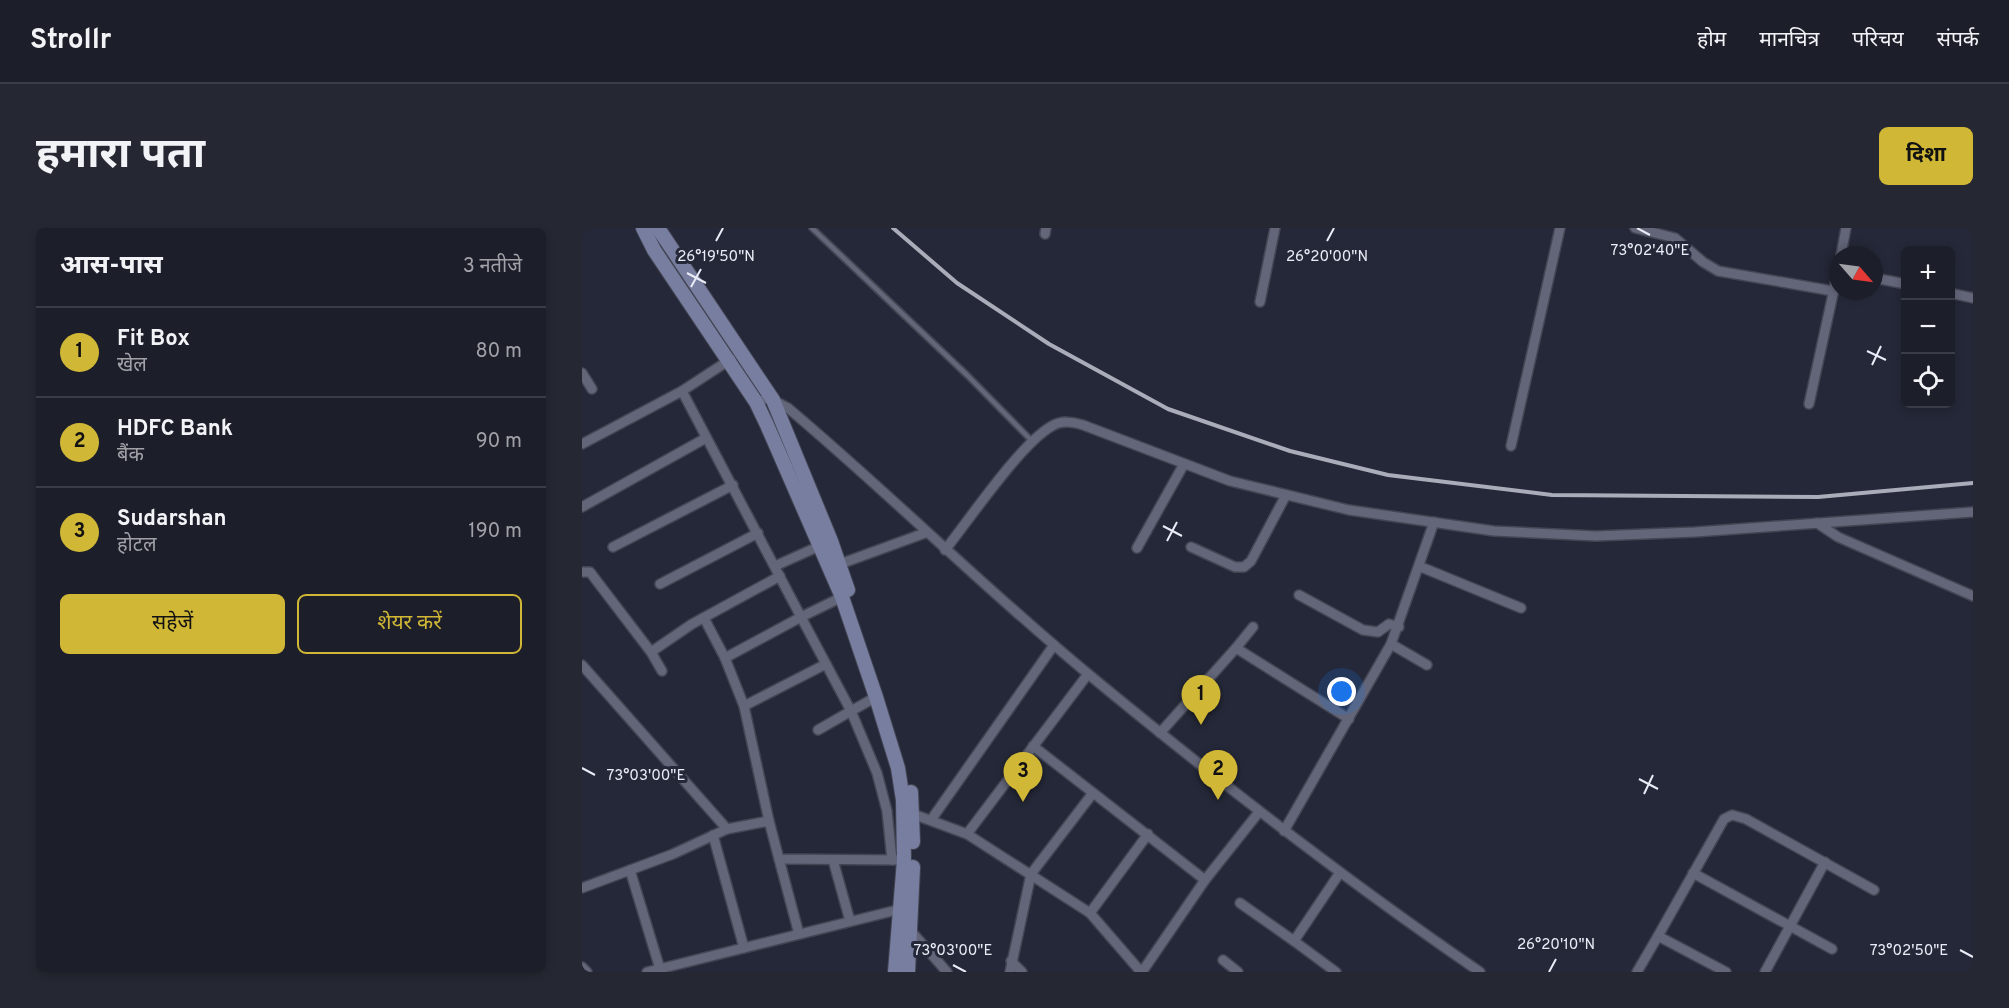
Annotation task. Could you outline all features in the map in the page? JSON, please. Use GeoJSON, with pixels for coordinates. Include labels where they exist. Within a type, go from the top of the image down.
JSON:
{"type":"FeatureCollection","features":[{"type":"Feature","properties":{"kind":"main road"},"geometry":{"type":"LineString","coordinates":[[643,228],[654,250],[756,402],[826,543],[840,564],[896,732],[905,766],[913,814],[904,930],[895,972]]}},
{"type":"Feature","properties":{"kind":"main road"},"geometry":{"type":"LineString","coordinates":[[658,228],[773,400],[784,425],[826,543],[876,697],[901,789],[898,860],[906,908]]}},
{"type":"Feature","properties":{"kind":"main road"},"geometry":{"type":"LineString","coordinates":[[904,930],[908,972]]}},
{"type":"Feature","properties":{"kind":"street"},"geometry":{"type":"LineString","coordinates":[[1260,302],[1275,228]]}},
{"type":"Feature","properties":{"kind":"street"},"geometry":{"type":"LineString","coordinates":[[1510,446],[1560,228]]}},
{"type":"Feature","properties":{"kind":"street"},"geometry":{"type":"LineString","coordinates":[[1635,228],[1675,238],[1703,262],[1718,271],[1829,290]]}},
{"type":"Feature","properties":{"kind":"street"},"geometry":{"type":"LineString","coordinates":[[1843,246],[1846,228]]}},
{"type":"Feature","properties":{"kind":"street"},"geometry":{"type":"LineString","coordinates":[[1883,280],[1901,283]]}},
{"type":"Feature","properties":{"kind":"street"},"geometry":{"type":"LineString","coordinates":[[1955,295],[1973,298]]}},
{"type":"Feature","properties":{"kind":"street"},"geometry":{"type":"LineString","coordinates":[[1809,404],[1831,300]]}},
{"type":"Feature","properties":{"kind":"street"},"geometry":{"type":"LineString","coordinates":[[582,444],[682,391],[740,352]]}},
{"type":"Feature","properties":{"kind":"street"},"geometry":{"type":"LineString","coordinates":[[582,373],[592,389]]}},
{"type":"Feature","properties":{"kind":"street"},"geometry":{"type":"LineString","coordinates":[[682,391],[851,711],[878,773],[898,860],[779,859]]}},
{"type":"Feature","properties":{"kind":"street"},"geometry":{"type":"LineString","coordinates":[[756,402],[766,398],[788,408],[925,533],[1160,733],[1339,874],[1480,972]]}},
{"type":"Feature","properties":{"kind":"street"},"geometry":{"type":"LineString","coordinates":[[945,550],[1032,441],[1053,425],[1072,422],[1230,481],[1349,510],[1494,531],[1596,536],[1695,532],[1973,512]]}},
{"type":"Feature","properties":{"kind":"street"},"geometry":{"type":"LineString","coordinates":[[768,425],[807,425]]}},
{"type":"Feature","properties":{"kind":"street"},"geometry":{"type":"LineString","coordinates":[[582,507],[706,438]]}},
{"type":"Feature","properties":{"kind":"street"},"geometry":{"type":"LineString","coordinates":[[1137,548],[1184,464]]}},
{"type":"Feature","properties":{"kind":"street"},"geometry":{"type":"LineString","coordinates":[[613,547],[733,485]]}},
{"type":"Feature","properties":{"kind":"street"},"geometry":{"type":"LineString","coordinates":[[1191,547],[1235,567],[1244,567],[1251,561],[1286,495]]}},
{"type":"Feature","properties":{"kind":"street"},"geometry":{"type":"LineString","coordinates":[[1284,831],[1391,644],[1421,567],[1434,522]]}},
{"type":"Feature","properties":{"kind":"street"},"geometry":{"type":"LineString","coordinates":[[1817,523],[1838,537],[1973,596]]}},
{"type":"Feature","properties":{"kind":"street"},"geometry":{"type":"LineString","coordinates":[[660,584],[758,533]]}},
{"type":"Feature","properties":{"kind":"street"},"geometry":{"type":"LineString","coordinates":[[840,564],[925,533]]}},
{"type":"Feature","properties":{"kind":"street"},"geometry":{"type":"LineString","coordinates":[[775,566],[826,543]]}},
{"type":"Feature","properties":{"kind":"street"},"geometry":{"type":"LineString","coordinates":[[1421,567],[1521,608]]}},
{"type":"Feature","properties":{"kind":"street"},"geometry":{"type":"LineString","coordinates":[[582,572],[590,572],[651,652],[662,671]]}},
{"type":"Feature","properties":{"kind":"street"},"geometry":{"type":"LineString","coordinates":[[651,652],[704,618],[780,576]]}},
{"type":"Feature","properties":{"kind":"street"},"geometry":{"type":"LineString","coordinates":[[1299,595],[1363,630],[1377,632],[1389,624],[1399,627]]}},
{"type":"Feature","properties":{"kind":"street"},"geometry":{"type":"LineString","coordinates":[[725,658],[842,597]]}},
{"type":"Feature","properties":{"kind":"street"},"geometry":{"type":"LineString","coordinates":[[704,618],[725,658],[744,706],[769,821],[799,934]]}},
{"type":"Feature","properties":{"kind":"street"},"geometry":{"type":"LineString","coordinates":[[1160,733],[1253,627]]}},
{"type":"Feature","properties":{"kind":"street"},"geometry":{"type":"LineString","coordinates":[[1391,644],[1426,665]]}},
{"type":"Feature","properties":{"kind":"street"},"geometry":{"type":"LineString","coordinates":[[931,820],[1054,645]]}},
{"type":"Feature","properties":{"kind":"street"},"geometry":{"type":"LineString","coordinates":[[1236,648],[1349,719]]}},
{"type":"Feature","properties":{"kind":"street"},"geometry":{"type":"LineString","coordinates":[[744,706],[826,664]]}},
{"type":"Feature","properties":{"kind":"street"},"geometry":{"type":"LineString","coordinates":[[582,665],[727,829]]}},
{"type":"Feature","properties":{"kind":"street"},"geometry":{"type":"LineString","coordinates":[[967,834],[1088,674]]}},
{"type":"Feature","properties":{"kind":"street"},"geometry":{"type":"LineString","coordinates":[[818,730],[876,697]]}},
{"type":"Feature","properties":{"kind":"street"},"geometry":{"type":"LineString","coordinates":[[1033,746],[1205,880]]}},
{"type":"Feature","properties":{"kind":"street"},"geometry":{"type":"LineString","coordinates":[[1010,972],[1031,874],[1093,793]]}},
{"type":"Feature","properties":{"kind":"street"},"geometry":{"type":"LineString","coordinates":[[913,814],[967,834],[1090,913],[1141,972],[1205,880],[1258,812]]}},
{"type":"Feature","properties":{"kind":"street"},"geometry":{"type":"LineString","coordinates":[[1637,972],[1724,819],[1732,815],[1746,819],[1874,890]]}},
{"type":"Feature","properties":{"kind":"street"},"geometry":{"type":"LineString","coordinates":[[582,888],[673,854],[727,829],[769,821]]}},
{"type":"Feature","properties":{"kind":"street"},"geometry":{"type":"LineString","coordinates":[[1090,913],[1148,834]]}},
{"type":"Feature","properties":{"kind":"street"},"geometry":{"type":"LineString","coordinates":[[713,836],[744,948]]}},
{"type":"Feature","properties":{"kind":"street"},"geometry":{"type":"LineString","coordinates":[[833,860],[850,921]]}},
{"type":"Feature","properties":{"kind":"street"},"geometry":{"type":"LineString","coordinates":[[1765,972],[1788,925],[1825,862]]}},
{"type":"Feature","properties":{"kind":"street"},"geometry":{"type":"LineString","coordinates":[[630,870],[660,969]]}},
{"type":"Feature","properties":{"kind":"street"},"geometry":{"type":"LineString","coordinates":[[1693,873],[1832,949]]}},
{"type":"Feature","properties":{"kind":"street"},"geometry":{"type":"LineString","coordinates":[[1294,941],[1339,874]]}},
{"type":"Feature","properties":{"kind":"street"},"geometry":{"type":"LineString","coordinates":[[1240,903],[1336,972]]}},
{"type":"Feature","properties":{"kind":"street"},"geometry":{"type":"LineString","coordinates":[[647,972],[906,908]]}},
{"type":"Feature","properties":{"kind":"street"},"geometry":{"type":"LineString","coordinates":[[904,930],[947,972]]}},
{"type":"Feature","properties":{"kind":"street"},"geometry":{"type":"LineString","coordinates":[[1658,936],[1726,972]]}},
{"type":"Feature","properties":{"kind":"street"},"geometry":{"type":"LineString","coordinates":[[1223,960],[1238,972]]}},
{"type":"Feature","properties":{"kind":"street"},"geometry":{"type":"LineString","coordinates":[[1011,961],[1022,972]]}},
{"type":"Feature","properties":{"kind":"street"},"geometry":{"type":"LineString","coordinates":[[582,966],[587,972]]}},
{"type":"Feature","properties":{"kind":"lane"},"geometry":{"type":"LineString","coordinates":[[812,228],[967,375],[1032,441]]}},
{"type":"Feature","properties":{"kind":"railway"},"geometry":{"type":"LineString","coordinates":[[893,228],[957,283],[1049,344],[1168,409],[1290,451],[1388,475],[1552,495],[1818,497],[1973,483]]}},
{"type":"Feature","properties":{"kind":"place","name":"Fit Box"},"geometry":{"type":"Point","coordinates":[1201,725]}},
{"type":"Feature","properties":{"kind":"place","name":"HDFC Bank"},"geometry":{"type":"Point","coordinates":[1218,800]}},
{"type":"Feature","properties":{"kind":"place","name":"Sudarshan"},"geometry":{"type":"Point","coordinates":[1023,802]}}]}
